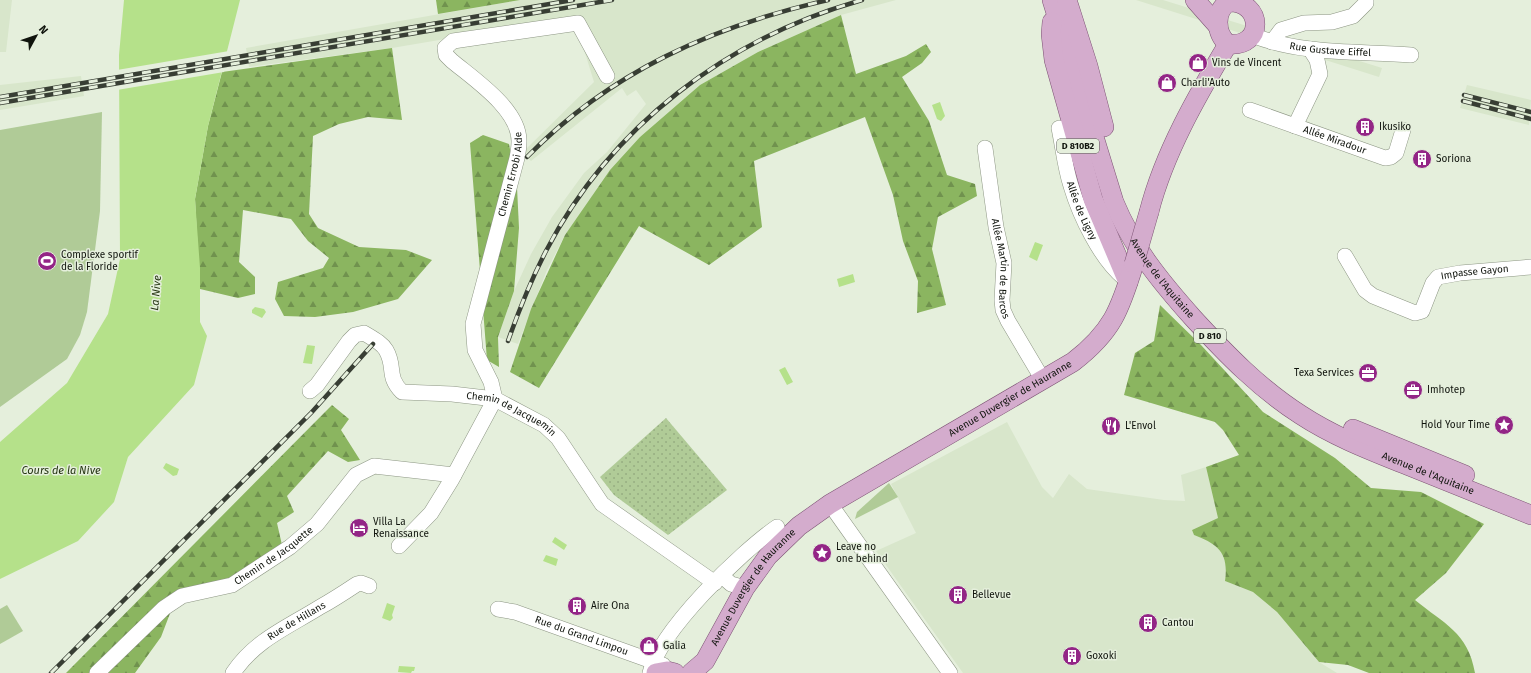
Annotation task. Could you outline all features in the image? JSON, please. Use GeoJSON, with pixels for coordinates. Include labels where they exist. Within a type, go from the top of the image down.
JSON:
{"type":"FeatureCollection","features":[{"type":"Feature","properties":{"kind":"main road"},"geometry":{"type":"LineString","coordinates":[[1195,0],[1218,26]]}},
{"type":"Feature","properties":{"kind":"main road"},"geometry":{"type":"LineString","coordinates":[[1227,2],[1249,9],[1256,17],[1242,44],[1228,44],[1222,38],[1218,26],[1218,14],[1227,2]]}},
{"type":"Feature","properties":{"kind":"main road","name":"D 810B2"},"geometry":{"type":"LineString","coordinates":[[1060,3],[1051,34],[1054,60],[1062,92],[1093,199],[1131,273]]}},
{"type":"Feature","properties":{"kind":"main road","name":"Avenue de l'Aquitaine"},"geometry":{"type":"LineString","coordinates":[[1060,3],[1088,66],[1119,186],[1128,212],[1142,240],[1158,264],[1210,322],[1257,370],[1305,405],[1347,427],[1531,502]]}},
{"type":"Feature","properties":{"kind":"main road","name":"Avenue de l'Aquitaine"},"geometry":{"type":"LineString","coordinates":[[1060,3],[1114,202],[1121,219],[1135,245],[1153,272],[1203,329],[1267,391],[1320,427],[1363,448],[1531,515]]}},
{"type":"Feature","properties":{"kind":"main road","name":"Avenue Duvergier de Hauranne"},"geometry":{"type":"LineString","coordinates":[[691,673],[704,661],[745,588],[778,544],[798,526],[830,504],[1072,362],[1098,341],[1117,313],[1131,273],[1153,197],[1176,140],[1199,95],[1228,44]]}},
{"type":"Feature","properties":{"kind":"street"},"geometry":{"type":"LineString","coordinates":[[1272,42],[1281,30],[1292,26],[1304,23],[1332,22],[1353,16],[1366,3],[1366,0]]}},
{"type":"Feature","properties":{"kind":"street","name":"Rue Gustave Eiffel"},"geometry":{"type":"LineString","coordinates":[[1256,17],[1272,42],[1310,49],[1411,55]]}},
{"type":"Feature","properties":{"kind":"street","name":"Chemin Errobi Alde"},"geometry":{"type":"LineString","coordinates":[[495,399],[492,382],[475,350],[473,324],[517,158],[519,141],[516,129],[504,106],[452,61],[446,55],[445,48],[453,41],[578,23],[607,76]]}},
{"type":"Feature","properties":{"kind":"street"},"geometry":{"type":"LineString","coordinates":[[1295,126],[1320,74],[1317,60],[1310,49]]}},
{"type":"Feature","properties":{"kind":"street","name":"Allée Miradour"},"geometry":{"type":"LineString","coordinates":[[1250,110],[1385,158],[1391,157],[1396,153],[1403,130]]}},
{"type":"Feature","properties":{"kind":"street","name":"Allée de Ligny"},"geometry":{"type":"LineString","coordinates":[[1059,128],[1070,185],[1078,205],[1106,260],[1131,273]]}},
{"type":"Feature","properties":{"kind":"street","name":"Allée Martin de Barcos"},"geometry":{"type":"LineString","coordinates":[[985,148],[996,227],[1004,264],[1003,310],[1042,380]]}},
{"type":"Feature","properties":{"kind":"street","name":"Impasse Gayon"},"geometry":{"type":"LineString","coordinates":[[1345,256],[1365,290],[1415,313],[1422,310],[1433,283],[1438,277],[1460,273],[1531,267]]}},
{"type":"Feature","properties":{"kind":"street","name":"Chemin de Jacquemin"},"geometry":{"type":"LineString","coordinates":[[310,391],[317,385],[349,341],[355,335],[364,333],[386,350],[390,359],[391,376],[395,385],[402,392],[452,394],[495,399],[551,430],[602,504],[719,579],[745,588]]}},
{"type":"Feature","properties":{"kind":"street"},"geometry":{"type":"LineString","coordinates":[[399,546],[431,513],[454,475],[495,399]]}},
{"type":"Feature","properties":{"kind":"street","name":"Chemin de Jacquette"},"geometry":{"type":"LineString","coordinates":[[96,673],[164,608],[182,596],[232,585],[290,546],[317,524],[356,475],[374,466],[454,475]]}},
{"type":"Feature","properties":{"kind":"street"},"geometry":{"type":"LineString","coordinates":[[830,504],[950,673]]}},
{"type":"Feature","properties":{"kind":"street"},"geometry":{"type":"LineString","coordinates":[[661,669],[661,647],[669,634],[753,544],[777,527]]}},
{"type":"Feature","properties":{"kind":"street","name":"Rue de Hillans"},"geometry":{"type":"LineString","coordinates":[[233,673],[249,652],[272,634],[357,584],[361,583],[369,586]]}},
{"type":"Feature","properties":{"kind":"street","name":"Rue du Grand Limpou"},"geometry":{"type":"LineString","coordinates":[[498,609],[515,612],[661,669]]}},
{"type":"Feature","properties":{"kind":"shaded area"},"geometry":{"type":"Polygon","coordinates":[[[0,0],[12,0],[6,52],[0,52],[0,0]]]}},
{"type":"Feature","properties":{"kind":"shaded area"},"geometry":{"type":"Polygon","coordinates":[[[520,0],[896,0],[841,15],[758,52],[700,85],[640,137],[565,235],[547,270],[518,344],[498,337],[514,291],[531,254],[552,217],[584,173],[607,152],[646,104],[636,90],[627,96],[622,88],[531,161],[522,153],[594,82],[574,17],[392,48],[249,67],[246,48],[520,0]]]}},
{"type":"Feature","properties":{"kind":"shaded area"},"geometry":{"type":"Polygon","coordinates":[[[1136,0],[1163,0],[1382,68],[1379,77],[1136,0]]]}},
{"type":"Feature","properties":{"kind":"shaded area"},"geometry":{"type":"Polygon","coordinates":[[[81,76],[84,96],[0,110],[0,85],[81,76]]]}},
{"type":"Feature","properties":{"kind":"shaded area"},"geometry":{"type":"Polygon","coordinates":[[[1467,85],[1531,100],[1529,125],[1460,108],[1467,85]]]}},
{"type":"Feature","properties":{"kind":"shaded area","name":"Complexe sportif de la Floride"},"geometry":{"type":"Polygon","coordinates":[[[102,112],[100,211],[87,312],[80,335],[67,359],[0,407],[0,130],[102,112]]]}},
{"type":"Feature","properties":{"kind":"shaded area"},"geometry":{"type":"Polygon","coordinates":[[[666,418],[727,490],[668,535],[614,495],[600,477],[666,418]]]}},
{"type":"Feature","properties":{"kind":"shaded area"},"geometry":{"type":"Polygon","coordinates":[[[1007,422],[1042,487],[1053,498],[1069,474],[1087,489],[1164,500],[1185,501],[1181,475],[1206,467],[1218,518],[1192,530],[1194,535],[1209,540],[1221,551],[1227,566],[1225,581],[1253,592],[1277,612],[1319,662],[1337,673],[963,673],[876,551],[916,533],[891,484],[1007,422]]]}},
{"type":"Feature","properties":{"kind":"shaded area"},"geometry":{"type":"Polygon","coordinates":[[[889,483],[898,497],[855,519],[857,512],[889,483]]]}},
{"type":"Feature","properties":{"kind":"shaded area"},"geometry":{"type":"Polygon","coordinates":[[[7,605],[23,631],[0,644],[0,609],[7,605]]]}},
{"type":"Feature","properties":{"kind":"green space"},"geometry":{"type":"Polygon","coordinates":[[[436,0],[520,0],[438,14],[436,0]]]}},
{"type":"Feature","properties":{"kind":"green space"},"geometry":{"type":"Polygon","coordinates":[[[841,15],[856,74],[906,56],[926,44],[931,52],[922,63],[902,77],[929,121],[947,175],[975,184],[977,196],[938,217],[932,249],[946,305],[917,313],[918,281],[903,241],[893,195],[865,117],[754,161],[762,227],[709,265],[639,226],[539,388],[510,372],[531,309],[565,235],[610,170],[640,137],[700,85],[758,52],[841,15]]]}},
{"type":"Feature","properties":{"kind":"green space"},"geometry":{"type":"Polygon","coordinates":[[[392,48],[402,120],[368,117],[339,124],[313,136],[309,214],[318,228],[359,247],[406,250],[432,260],[398,299],[353,312],[315,317],[284,316],[275,299],[278,282],[323,268],[329,258],[308,241],[291,219],[243,210],[239,262],[255,277],[255,294],[238,298],[200,289],[195,199],[208,126],[222,72],[392,48]]]}},
{"type":"Feature","properties":{"kind":"green space"},"geometry":{"type":"Polygon","coordinates":[[[483,135],[509,144],[517,187],[519,228],[514,291],[498,337],[499,367],[487,360],[470,143],[483,135]]]}},
{"type":"Feature","properties":{"kind":"green space"},"geometry":{"type":"Polygon","coordinates":[[[1160,305],[1201,345],[1263,412],[1335,458],[1371,488],[1421,492],[1484,524],[1446,573],[1415,600],[1445,623],[1461,638],[1472,659],[1475,673],[1369,673],[1348,665],[1319,662],[1277,612],[1253,592],[1225,581],[1225,563],[1220,551],[1210,542],[1194,535],[1192,530],[1218,518],[1206,467],[1239,455],[1223,430],[1215,422],[1124,395],[1135,353],[1154,341],[1160,305]]]}},
{"type":"Feature","properties":{"kind":"green space"},"geometry":{"type":"Polygon","coordinates":[[[332,405],[349,419],[341,430],[360,460],[348,462],[328,451],[287,496],[294,512],[277,523],[282,545],[228,582],[179,590],[161,637],[135,673],[66,673],[332,405]]]}},
{"type":"Feature","properties":{"kind":"water","name":"Cours de la Nive"},"geometry":{"type":"Polygon","coordinates":[[[124,0],[240,0],[208,126],[195,199],[200,268],[200,322],[207,336],[194,385],[128,457],[114,502],[78,541],[0,579],[0,442],[67,383],[108,314],[120,259],[119,55],[124,0]]]}},
{"type":"Feature","properties":{"kind":"water"},"geometry":{"type":"Polygon","coordinates":[[[940,102],[945,116],[941,121],[937,119],[932,105],[940,102]]]}},
{"type":"Feature","properties":{"kind":"water"},"geometry":{"type":"Polygon","coordinates":[[[1035,242],[1043,245],[1037,261],[1029,257],[1035,242]]]}},
{"type":"Feature","properties":{"kind":"water"},"geometry":{"type":"Polygon","coordinates":[[[853,274],[855,282],[839,287],[837,279],[853,274]]]}},
{"type":"Feature","properties":{"kind":"water"},"geometry":{"type":"Polygon","coordinates":[[[255,307],[264,309],[266,312],[262,318],[252,313],[252,310],[255,307]]]}},
{"type":"Feature","properties":{"kind":"water"},"geometry":{"type":"Polygon","coordinates":[[[307,345],[315,346],[312,364],[303,363],[307,345]]]}},
{"type":"Feature","properties":{"kind":"water"},"geometry":{"type":"Polygon","coordinates":[[[785,367],[793,382],[787,385],[779,370],[785,367]]]}},
{"type":"Feature","properties":{"kind":"water"},"geometry":{"type":"Polygon","coordinates":[[[166,463],[179,469],[177,475],[173,476],[163,468],[166,463]]]}},
{"type":"Feature","properties":{"kind":"water"},"geometry":{"type":"Polygon","coordinates":[[[555,537],[567,545],[564,550],[552,542],[555,537]]]}},
{"type":"Feature","properties":{"kind":"water"},"geometry":{"type":"Polygon","coordinates":[[[546,555],[558,559],[556,566],[543,561],[546,555]]]}},
{"type":"Feature","properties":{"kind":"water"},"geometry":{"type":"Polygon","coordinates":[[[387,603],[395,606],[392,615],[393,618],[390,621],[382,618],[387,603]]]}},
{"type":"Feature","properties":{"kind":"water"},"geometry":{"type":"Polygon","coordinates":[[[399,666],[415,667],[414,671],[411,673],[398,672],[399,666]]]}},
{"type":"Feature","properties":{"kind":"pier"},"geometry":{"type":"Polygon","coordinates":[[[229,51],[224,72],[117,90],[117,70],[229,51]]]}},
{"type":"Feature","properties":{"kind":"railway"},"geometry":{"type":"LineString","coordinates":[[0,97],[573,0]]}},
{"type":"Feature","properties":{"kind":"railway"},"geometry":{"type":"LineString","coordinates":[[0,103],[612,0]]}},
{"type":"Feature","properties":{"kind":"railway"},"geometry":{"type":"LineString","coordinates":[[527,157],[559,127],[593,100],[628,77],[666,56],[704,39],[744,24],[785,11],[828,0]]}},
{"type":"Feature","properties":{"kind":"railway"},"geometry":{"type":"LineString","coordinates":[[508,341],[516,318],[546,251],[573,206],[604,164],[639,127],[678,93],[720,63],[765,38],[812,17],[862,0]]}},
{"type":"Feature","properties":{"kind":"railway"},"geometry":{"type":"LineString","coordinates":[[1464,95],[1531,112]]}},
{"type":"Feature","properties":{"kind":"railway"},"geometry":{"type":"LineString","coordinates":[[1463,101],[1531,119]]}},
{"type":"Feature","properties":{"kind":"railway"},"geometry":{"type":"LineString","coordinates":[[51,673],[311,413],[373,344]]}},
{"type":"Feature","properties":{"kind":"place","name":"Vins de Vincent"},"geometry":{"type":"Point","coordinates":[1198,63]}},
{"type":"Feature","properties":{"kind":"place","name":"Charli'Auto"},"geometry":{"type":"Point","coordinates":[1167,83]}},
{"type":"Feature","properties":{"kind":"place","name":"Ikusiko"},"geometry":{"type":"Point","coordinates":[1365,127]}},
{"type":"Feature","properties":{"kind":"place","name":"Soriona"},"geometry":{"type":"Point","coordinates":[1422,159]}},
{"type":"Feature","properties":{"kind":"place","name":"Complexe sportif de la Floride"},"geometry":{"type":"Point","coordinates":[47,261]}},
{"type":"Feature","properties":{"kind":"place","name":"Texa Services"},"geometry":{"type":"Point","coordinates":[1368,373]}},
{"type":"Feature","properties":{"kind":"place","name":"Imhotep"},"geometry":{"type":"Point","coordinates":[1413,390]}},
{"type":"Feature","properties":{"kind":"place","name":"Hold Your Time"},"geometry":{"type":"Point","coordinates":[1504,425]}},
{"type":"Feature","properties":{"kind":"place","name":"L'Envol"},"geometry":{"type":"Point","coordinates":[1111,426]}},
{"type":"Feature","properties":{"kind":"place","name":"Villa La Renaissance"},"geometry":{"type":"Point","coordinates":[359,528]}},
{"type":"Feature","properties":{"kind":"place","name":"Leave no one behind"},"geometry":{"type":"Point","coordinates":[822,553]}},
{"type":"Feature","properties":{"kind":"place","name":"Bellevue"},"geometry":{"type":"Point","coordinates":[958,595]}},
{"type":"Feature","properties":{"kind":"place","name":"Aire Ona"},"geometry":{"type":"Point","coordinates":[577,606]}},
{"type":"Feature","properties":{"kind":"place","name":"Cantou"},"geometry":{"type":"Point","coordinates":[1148,623]}},
{"type":"Feature","properties":{"kind":"place","name":"Galia"},"geometry":{"type":"Point","coordinates":[649,646]}},
{"type":"Feature","properties":{"kind":"place","name":"Goxoki"},"geometry":{"type":"Point","coordinates":[1072,656]}},
{"type":"Feature","properties":{"kind":"water label","name":"La Nive"},"geometry":{"type":"Point","coordinates":[156,293]}}]}
